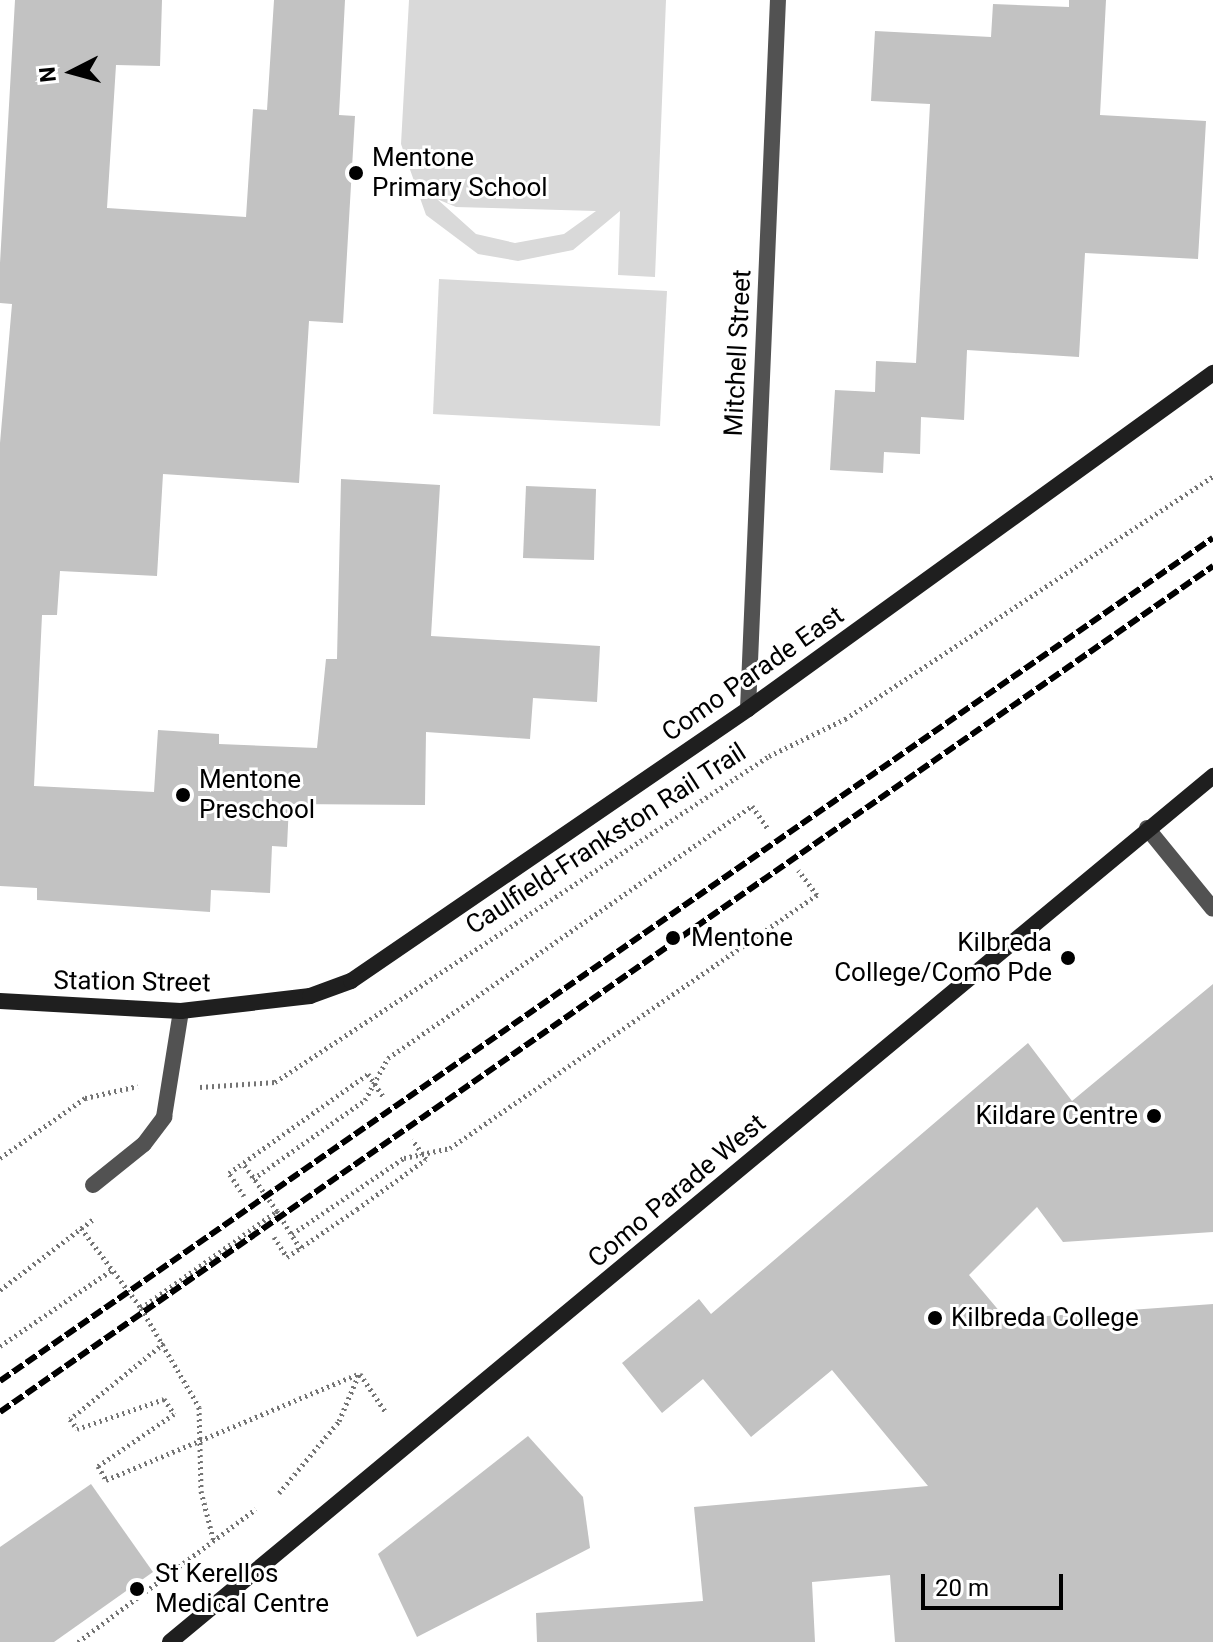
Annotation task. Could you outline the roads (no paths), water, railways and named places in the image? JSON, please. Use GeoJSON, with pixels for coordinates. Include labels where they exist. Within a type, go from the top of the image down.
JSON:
{"type":"FeatureCollection","features":[{"type":"Feature","properties":{"kind":"street","name":"Mitchell Street"},"geometry":{"type":"LineString","coordinates":[[748,709],[778,0]]}},
{"type":"Feature","properties":{"kind":"street","name":"Como Parade East"},"geometry":{"type":"LineString","coordinates":[[310,996],[351,981],[748,709],[1213,373]]}},
{"type":"Feature","properties":{"kind":"street","name":"Como Parade West"},"geometry":{"type":"LineString","coordinates":[[170,1642],[1213,776]]}},
{"type":"Feature","properties":{"kind":"street"},"geometry":{"type":"LineString","coordinates":[[1147,828],[1213,909]]}},
{"type":"Feature","properties":{"kind":"street","name":"Station Street"},"geometry":{"type":"LineString","coordinates":[[0,1001],[181,1011],[310,996]]}},
{"type":"Feature","properties":{"kind":"street"},"geometry":{"type":"LineString","coordinates":[[93,1185],[144,1144],[174,1087],[181,1011]]}},
{"type":"Feature","properties":{"kind":"railway"},"geometry":{"type":"LineString","coordinates":[[0,1381],[1213,538]]}},
{"type":"Feature","properties":{"kind":"railway"},"geometry":{"type":"LineString","coordinates":[[0,1412],[1213,566]]}},
{"type":"Feature","properties":{"kind":"place","name":"Mentone Primary School"},"geometry":{"type":"Point","coordinates":[356,173]}},
{"type":"Feature","properties":{"kind":"place","name":"Mentone Preschool"},"geometry":{"type":"Point","coordinates":[183,795]}},
{"type":"Feature","properties":{"kind":"place","name":"Mentone"},"geometry":{"type":"Point","coordinates":[673,938]}},
{"type":"Feature","properties":{"kind":"place","name":"Kilbreda College/Como Pde"},"geometry":{"type":"Point","coordinates":[1068,958]}},
{"type":"Feature","properties":{"kind":"place","name":"Kildare Centre"},"geometry":{"type":"Point","coordinates":[1154,1116]}},
{"type":"Feature","properties":{"kind":"place","name":"Kilbreda College"},"geometry":{"type":"Point","coordinates":[935,1318]}},
{"type":"Feature","properties":{"kind":"place","name":"St Kerellos Medical Centre"},"geometry":{"type":"Point","coordinates":[137,1589]}}]}
